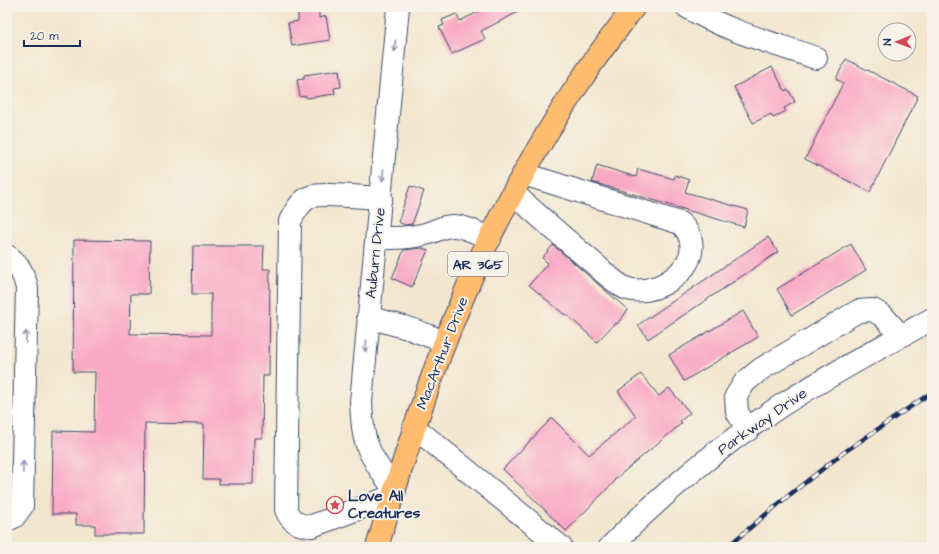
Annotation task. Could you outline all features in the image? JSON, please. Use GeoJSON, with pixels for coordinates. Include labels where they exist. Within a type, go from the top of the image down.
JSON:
{"type":"FeatureCollection","features":[{"type":"Feature","properties":{"kind":"main road","name":"MacArthur Drive"},"geometry":{"type":"LineString","coordinates":[[377,547],[414,427],[445,342],[464,294],[490,239],[513,193],[567,102],[592,64],[634,7]]}},
{"type":"Feature","properties":{"kind":"street","name":"Auburn Drive"},"geometry":{"type":"LineString","coordinates":[[394,493],[376,464],[366,442],[362,420],[361,402],[368,317],[378,237],[398,7]]}},
{"type":"Feature","properties":{"kind":"street"},"geometry":{"type":"LineString","coordinates":[[687,7],[703,17],[722,25],[816,58]]}},
{"type":"Feature","properties":{"kind":"street"},"geometry":{"type":"LineString","coordinates":[[513,193],[595,264],[627,289],[637,291],[651,290],[675,277],[690,259],[692,242],[688,232],[680,223],[524,174]]}},
{"type":"Feature","properties":{"kind":"street"},"geometry":{"type":"LineString","coordinates":[[381,198],[320,194],[310,197],[301,203],[290,220],[286,510],[289,518],[296,523],[304,526],[312,526],[394,493]]}},
{"type":"Feature","properties":{"kind":"street"},"geometry":{"type":"LineString","coordinates":[[378,237],[396,239],[412,237],[431,232],[441,227],[454,226],[469,230],[490,239]]}},
{"type":"Feature","properties":{"kind":"street"},"geometry":{"type":"LineString","coordinates":[[7,256],[13,259],[20,267],[27,288],[22,506],[14,516],[7,520]]}},
{"type":"Feature","properties":{"kind":"street"},"geometry":{"type":"LineString","coordinates":[[748,430],[737,412],[736,396],[745,382],[761,369],[858,311],[872,310],[883,316],[901,336]]}},
{"type":"Feature","properties":{"kind":"street"},"geometry":{"type":"LineString","coordinates":[[368,317],[411,329],[445,342]]}},
{"type":"Feature","properties":{"kind":"street","name":"Parkway Drive"},"geometry":{"type":"LineString","coordinates":[[610,547],[663,496],[710,457],[781,406],[824,379],[932,319]]}},
{"type":"Feature","properties":{"kind":"street"},"geometry":{"type":"LineString","coordinates":[[414,427],[561,547]]}},
{"type":"Feature","properties":{"kind":"building"},"geometry":{"type":"Polygon","coordinates":[[[298,7],[319,7],[319,18],[326,16],[330,40],[292,46],[288,23],[298,21],[298,7]]]}},
{"type":"Feature","properties":{"kind":"building"},"geometry":{"type":"Polygon","coordinates":[[[488,7],[528,7],[481,31],[485,39],[452,54],[439,27],[444,25],[442,20],[456,14],[460,21],[488,7]]]}},
{"type":"Feature","properties":{"kind":"building"},"geometry":{"type":"Polygon","coordinates":[[[846,59],[918,96],[870,192],[805,159],[843,83],[836,79],[846,59]]]}},
{"type":"Feature","properties":{"kind":"building"},"geometry":{"type":"Polygon","coordinates":[[[772,67],[785,91],[788,89],[795,102],[784,108],[786,111],[773,118],[771,114],[753,123],[734,87],[772,67]]]}},
{"type":"Feature","properties":{"kind":"building"},"geometry":{"type":"Polygon","coordinates":[[[339,70],[341,87],[334,88],[335,94],[307,98],[306,96],[300,97],[297,80],[304,79],[304,75],[339,70]]]}},
{"type":"Feature","properties":{"kind":"building"},"geometry":{"type":"Polygon","coordinates":[[[597,165],[636,177],[638,169],[674,179],[675,175],[689,180],[685,192],[748,210],[744,227],[592,182],[597,165]]]}},
{"type":"Feature","properties":{"kind":"building"},"geometry":{"type":"Polygon","coordinates":[[[410,186],[424,191],[412,224],[405,225],[398,222],[410,186]]]}},
{"type":"Feature","properties":{"kind":"building"},"geometry":{"type":"Polygon","coordinates":[[[768,237],[778,252],[648,339],[638,325],[768,237]]]}},
{"type":"Feature","properties":{"kind":"building"},"geometry":{"type":"Polygon","coordinates":[[[74,240],[150,241],[149,294],[131,294],[130,334],[211,335],[211,294],[192,294],[193,246],[264,246],[263,269],[270,269],[269,376],[263,376],[262,438],[254,438],[253,484],[219,484],[219,479],[203,479],[204,424],[145,423],[144,534],[95,534],[95,525],[76,525],[76,514],[52,514],[53,431],[94,432],[95,372],[73,372],[74,240]]]}},
{"type":"Feature","properties":{"kind":"building"},"geometry":{"type":"Polygon","coordinates":[[[851,244],[866,270],[792,315],[777,289],[851,244]]]}},
{"type":"Feature","properties":{"kind":"building"},"geometry":{"type":"Polygon","coordinates":[[[553,245],[628,310],[617,324],[615,323],[597,342],[566,314],[565,315],[529,285],[548,263],[542,258],[553,245]]]}},
{"type":"Feature","properties":{"kind":"building"},"geometry":{"type":"Polygon","coordinates":[[[422,248],[428,250],[412,287],[392,278],[404,250],[422,248]]]}},
{"type":"Feature","properties":{"kind":"building"},"geometry":{"type":"Polygon","coordinates":[[[743,311],[758,337],[684,381],[669,355],[743,311]]]}},
{"type":"Feature","properties":{"kind":"building"},"geometry":{"type":"Polygon","coordinates":[[[641,374],[659,396],[669,388],[690,413],[680,421],[682,423],[614,480],[615,481],[566,531],[503,469],[552,418],[589,455],[636,416],[618,391],[641,374]]]}},
{"type":"Feature","properties":{"kind":"railway"},"geometry":{"type":"LineString","coordinates":[[727,547],[788,496],[843,453],[932,392]]}},
{"type":"Feature","properties":{"kind":"place","name":"Love All Creatures"},"geometry":{"type":"Point","coordinates":[335,505]}}]}
